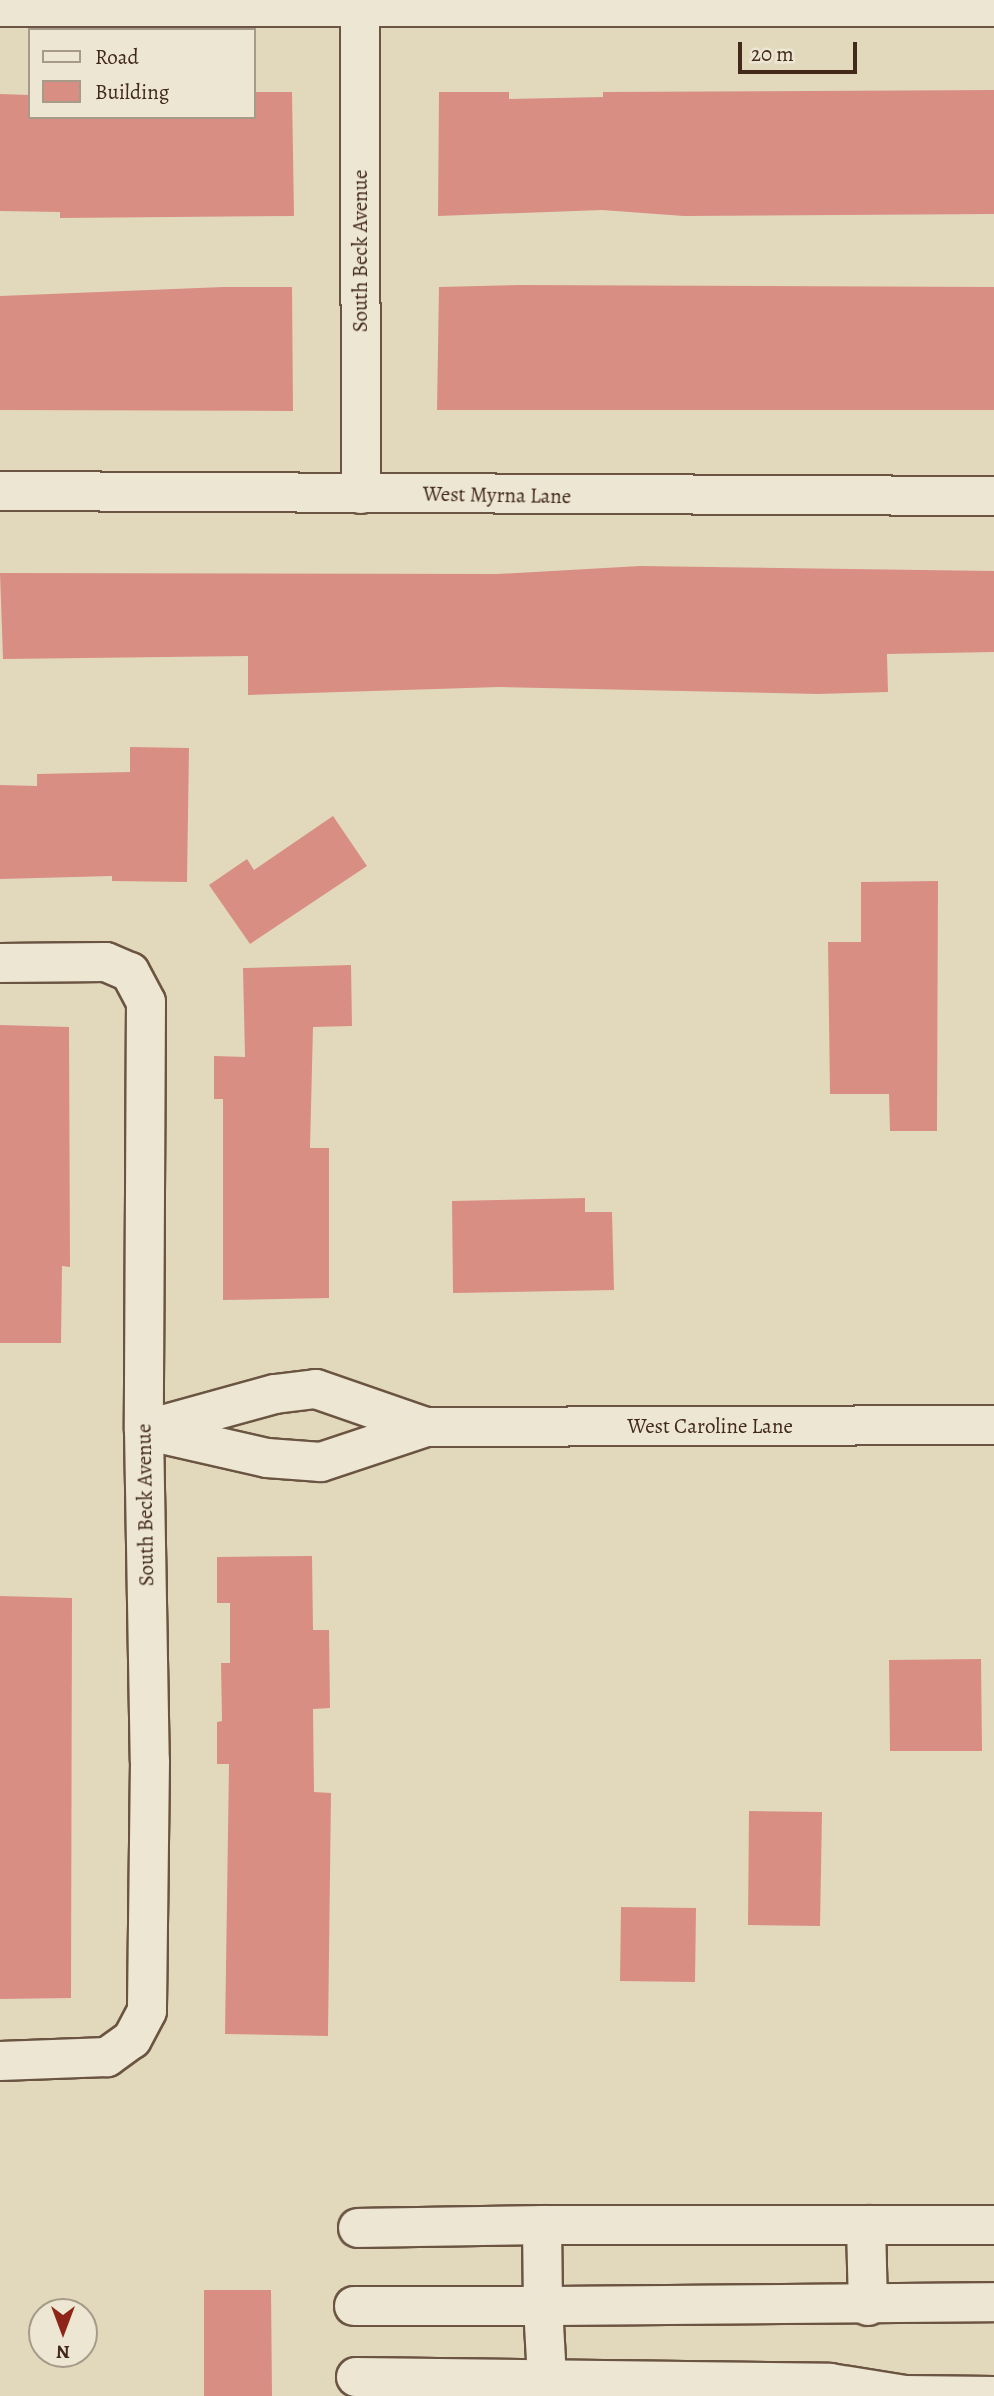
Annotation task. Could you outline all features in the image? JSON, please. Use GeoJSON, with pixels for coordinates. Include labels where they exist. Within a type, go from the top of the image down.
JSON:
{"type":"FeatureCollection","features":[{"type":"Feature","properties":{"kind":"street"},"geometry":{"type":"LineString","coordinates":[[0,7],[994,7]]}},
{"type":"Feature","properties":{"kind":"street","name":"South Beck Avenue"},"geometry":{"type":"LineString","coordinates":[[360,8],[361,494]]}},
{"type":"Feature","properties":{"kind":"street","name":"West Myrna Lane"},"geometry":{"type":"LineString","coordinates":[[0,491],[994,496]]}},
{"type":"Feature","properties":{"kind":"street","name":"South Beck Avenue"},"geometry":{"type":"LineString","coordinates":[[0,963],[106,962],[130,972],[146,1002],[144,1430],[150,1761],[146,2011],[132,2039],[107,2057],[0,2061]]}},
{"type":"Feature","properties":{"kind":"street","name":"West Caroline Lane"},"geometry":{"type":"LineString","coordinates":[[144,1430],[275,1394],[316,1389],[426,1427]]}},
{"type":"Feature","properties":{"kind":"street","name":"West Caroline Lane"},"geometry":{"type":"LineString","coordinates":[[144,1430],[267,1458],[321,1462],[426,1427],[994,1425]]}},
{"type":"Feature","properties":{"kind":"street"},"geometry":{"type":"LineString","coordinates":[[542,2225],[547,2387]]}},
{"type":"Feature","properties":{"kind":"street"},"geometry":{"type":"LineString","coordinates":[[358,2228],[542,2225],[994,2225]]}},
{"type":"Feature","properties":{"kind":"street"},"geometry":{"type":"LineString","coordinates":[[866,2225],[868,2306]]}},
{"type":"Feature","properties":{"kind":"street"},"geometry":{"type":"LineString","coordinates":[[354,2306],[868,2306],[994,2302]]}},
{"type":"Feature","properties":{"kind":"street"},"geometry":{"type":"LineString","coordinates":[[356,2377],[547,2387],[830,2384],[905,2395],[994,2396]]}},
{"type":"Feature","properties":{"kind":"building"},"geometry":{"type":"Polygon","coordinates":[[[994,90],[994,214],[684,216],[602,210],[438,216],[439,92],[509,92],[509,99],[603,97],[603,92],[994,90]]]}},
{"type":"Feature","properties":{"kind":"building"},"geometry":{"type":"Polygon","coordinates":[[[256,92],[292,92],[294,216],[60,218],[60,212],[0,211],[0,94],[28,95],[28,119],[256,119],[256,92]]]}},
{"type":"Feature","properties":{"kind":"building"},"geometry":{"type":"Polygon","coordinates":[[[223,287],[292,287],[293,411],[0,410],[0,296],[223,287]]]}},
{"type":"Feature","properties":{"kind":"building"},"geometry":{"type":"Polygon","coordinates":[[[439,287],[994,287],[994,410],[437,410],[439,287]]]}},
{"type":"Feature","properties":{"kind":"building"},"geometry":{"type":"Polygon","coordinates":[[[640,566],[994,571],[994,652],[887,654],[888,692],[818,694],[499,687],[248,695],[248,656],[3,659],[0,573],[497,574],[640,566]]]}},
{"type":"Feature","properties":{"kind":"building"},"geometry":{"type":"Polygon","coordinates":[[[130,747],[189,748],[187,882],[112,881],[112,876],[0,879],[0,785],[37,786],[37,774],[130,772],[130,747]]]}},
{"type":"Feature","properties":{"kind":"building"},"geometry":{"type":"Polygon","coordinates":[[[333,816],[367,866],[250,944],[209,885],[247,859],[254,870],[333,816]]]}},
{"type":"Feature","properties":{"kind":"building"},"geometry":{"type":"Polygon","coordinates":[[[938,881],[937,1131],[890,1131],[889,1094],[830,1094],[828,942],[861,942],[861,882],[938,881]]]}},
{"type":"Feature","properties":{"kind":"building"},"geometry":{"type":"Polygon","coordinates":[[[351,965],[352,1026],[313,1027],[310,1148],[329,1148],[329,1298],[223,1300],[223,1099],[214,1099],[214,1056],[245,1057],[243,968],[351,965]]]}},
{"type":"Feature","properties":{"kind":"building"},"geometry":{"type":"Polygon","coordinates":[[[0,1025],[69,1027],[70,1267],[62,1266],[61,1343],[0,1343],[0,1025]]]}},
{"type":"Feature","properties":{"kind":"building"},"geometry":{"type":"Polygon","coordinates":[[[585,1198],[585,1212],[612,1212],[614,1290],[453,1293],[452,1201],[585,1198]]]}},
{"type":"Feature","properties":{"kind":"building"},"geometry":{"type":"Polygon","coordinates":[[[312,1556],[313,1630],[329,1630],[330,1708],[313,1709],[314,1792],[331,1793],[328,2036],[225,2034],[229,1764],[217,1764],[217,1722],[222,1721],[221,1663],[230,1663],[230,1603],[217,1603],[217,1557],[312,1556]]]}},
{"type":"Feature","properties":{"kind":"building"},"geometry":{"type":"Polygon","coordinates":[[[0,1596],[72,1598],[71,1998],[0,1999],[0,1596]]]}},
{"type":"Feature","properties":{"kind":"building"},"geometry":{"type":"Polygon","coordinates":[[[981,1659],[982,1751],[890,1751],[889,1660],[981,1659]]]}},
{"type":"Feature","properties":{"kind":"building"},"geometry":{"type":"Polygon","coordinates":[[[749,1811],[822,1812],[820,1926],[748,1925],[749,1811]]]}},
{"type":"Feature","properties":{"kind":"building"},"geometry":{"type":"Polygon","coordinates":[[[621,1907],[696,1908],[695,1982],[620,1981],[621,1907]]]}},
{"type":"Feature","properties":{"kind":"building"},"geometry":{"type":"Polygon","coordinates":[[[204,2290],[271,2290],[272,2396],[204,2396],[204,2290]]]}}]}
